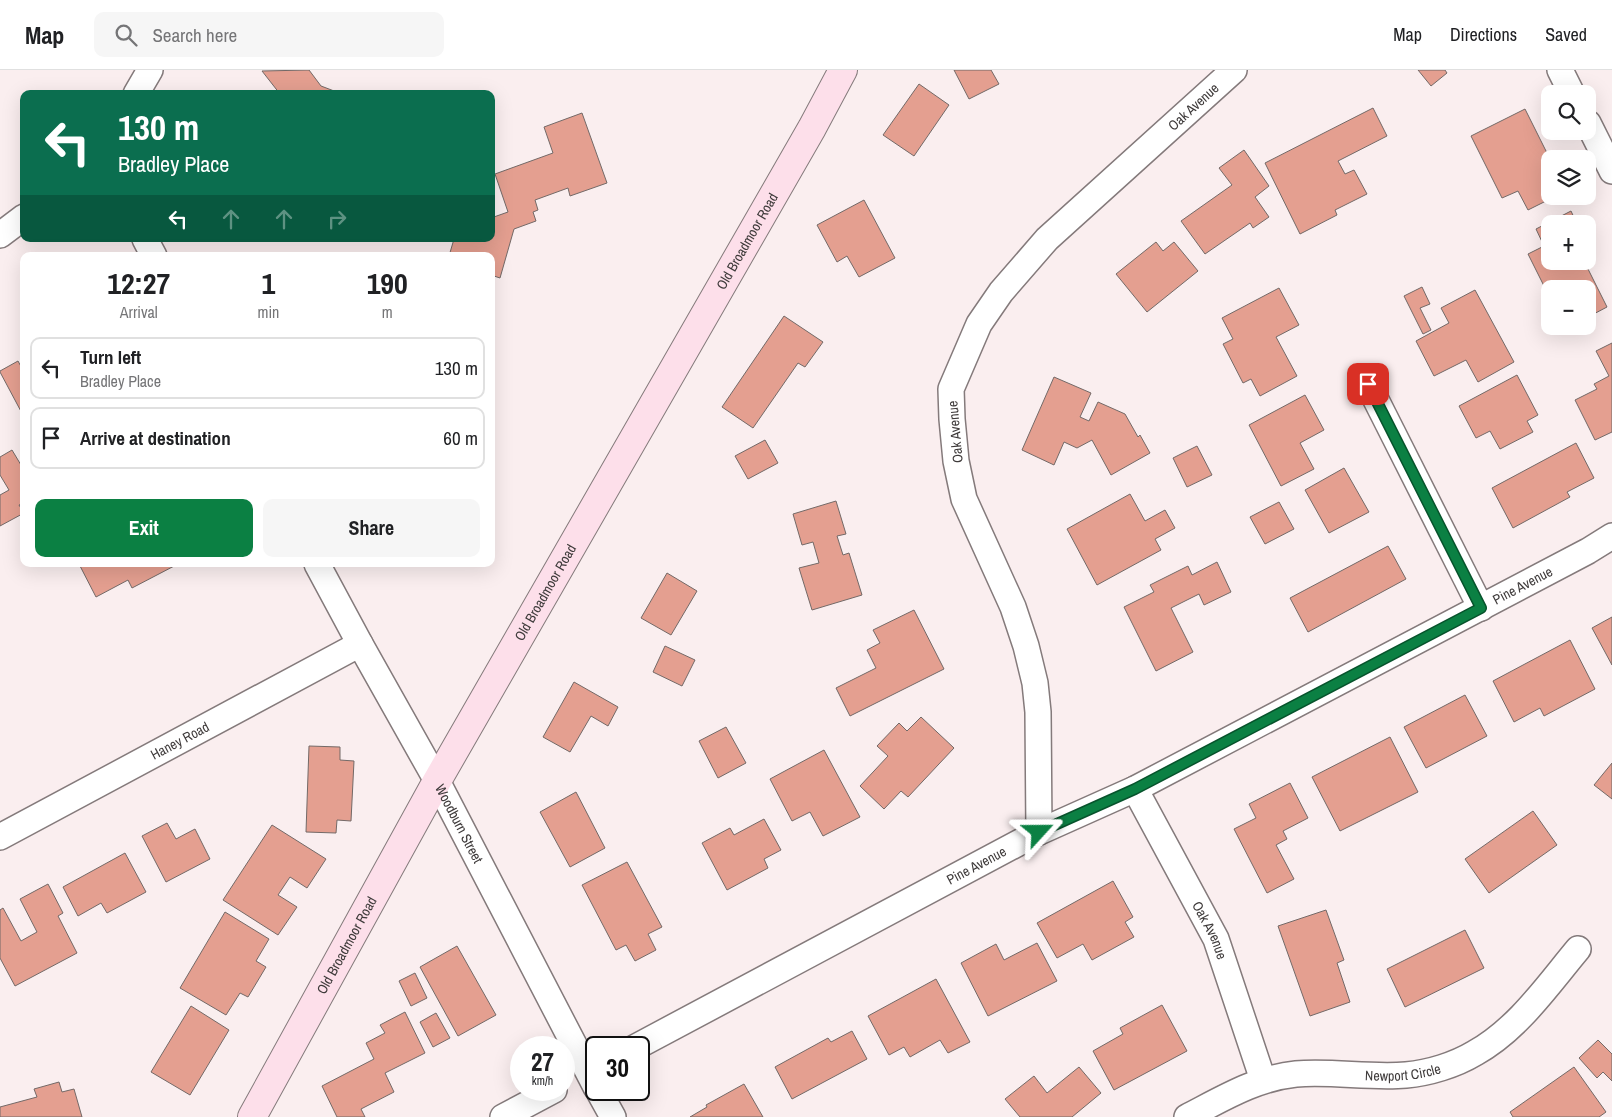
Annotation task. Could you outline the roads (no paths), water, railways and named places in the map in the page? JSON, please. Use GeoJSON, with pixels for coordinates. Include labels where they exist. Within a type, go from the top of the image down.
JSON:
{"type":"FeatureCollection","features":[{"type":"Feature","properties":{"kind":"street"},"geometry":{"type":"LineString","coordinates":[[138,90],[150,70]]}},
{"type":"Feature","properties":{"kind":"street","name":"Old Broadmoor Road"},"geometry":{"type":"LineString","coordinates":[[252,1117],[437,781],[807,137],[843,70]]}},
{"type":"Feature","properties":{"kind":"street","name":"Oak Avenue"},"geometry":{"type":"LineString","coordinates":[[1039,832],[1036,683],[1013,607],[964,499],[956,461],[952,419],[952,389],[979,324],[1001,292],[1036,252],[1234,70]]}},
{"type":"Feature","properties":{"kind":"street"},"geometry":{"type":"LineString","coordinates":[[1560,70],[1568,85]]}},
{"type":"Feature","properties":{"kind":"street"},"geometry":{"type":"LineString","coordinates":[[1596,136],[1609,156]]}},
{"type":"Feature","properties":{"kind":"street"},"geometry":{"type":"LineString","coordinates":[[0,235],[20,220]]}},
{"type":"Feature","properties":{"kind":"street"},"geometry":{"type":"LineString","coordinates":[[1368,384],[1481,608]]}},
{"type":"Feature","properties":{"kind":"street","name":"Pine Avenue"},"geometry":{"type":"LineString","coordinates":[[650,1039],[1039,832],[1135,789],[1481,608],[1588,551],[1612,536]]}},
{"type":"Feature","properties":{"kind":"street","name":"Woodburn Street"},"geometry":{"type":"LineString","coordinates":[[319,567],[437,781],[585,1060]]}},
{"type":"Feature","properties":{"kind":"street","name":"Haney Road"},"geometry":{"type":"LineString","coordinates":[[0,837],[360,644]]}},
{"type":"Feature","properties":{"kind":"street","name":"Oak Avenue"},"geometry":{"type":"LineString","coordinates":[[1135,789],[1216,939],[1263,1080]]}},
{"type":"Feature","properties":{"kind":"street","name":"Newport Circle"},"geometry":{"type":"LineString","coordinates":[[1187,1117],[1263,1080],[1296,1074],[1406,1075],[1455,1063],[1474,1054],[1498,1038],[1521,1017],[1578,948]]}},
{"type":"Feature","properties":{"kind":"street"},"geometry":{"type":"LineString","coordinates":[[503,1117],[533,1101]]}},
{"type":"Feature","properties":{"kind":"street","name":"Woodburn Street"},"geometry":{"type":"LineString","coordinates":[[605,1101],[612,1117]]}}]}
